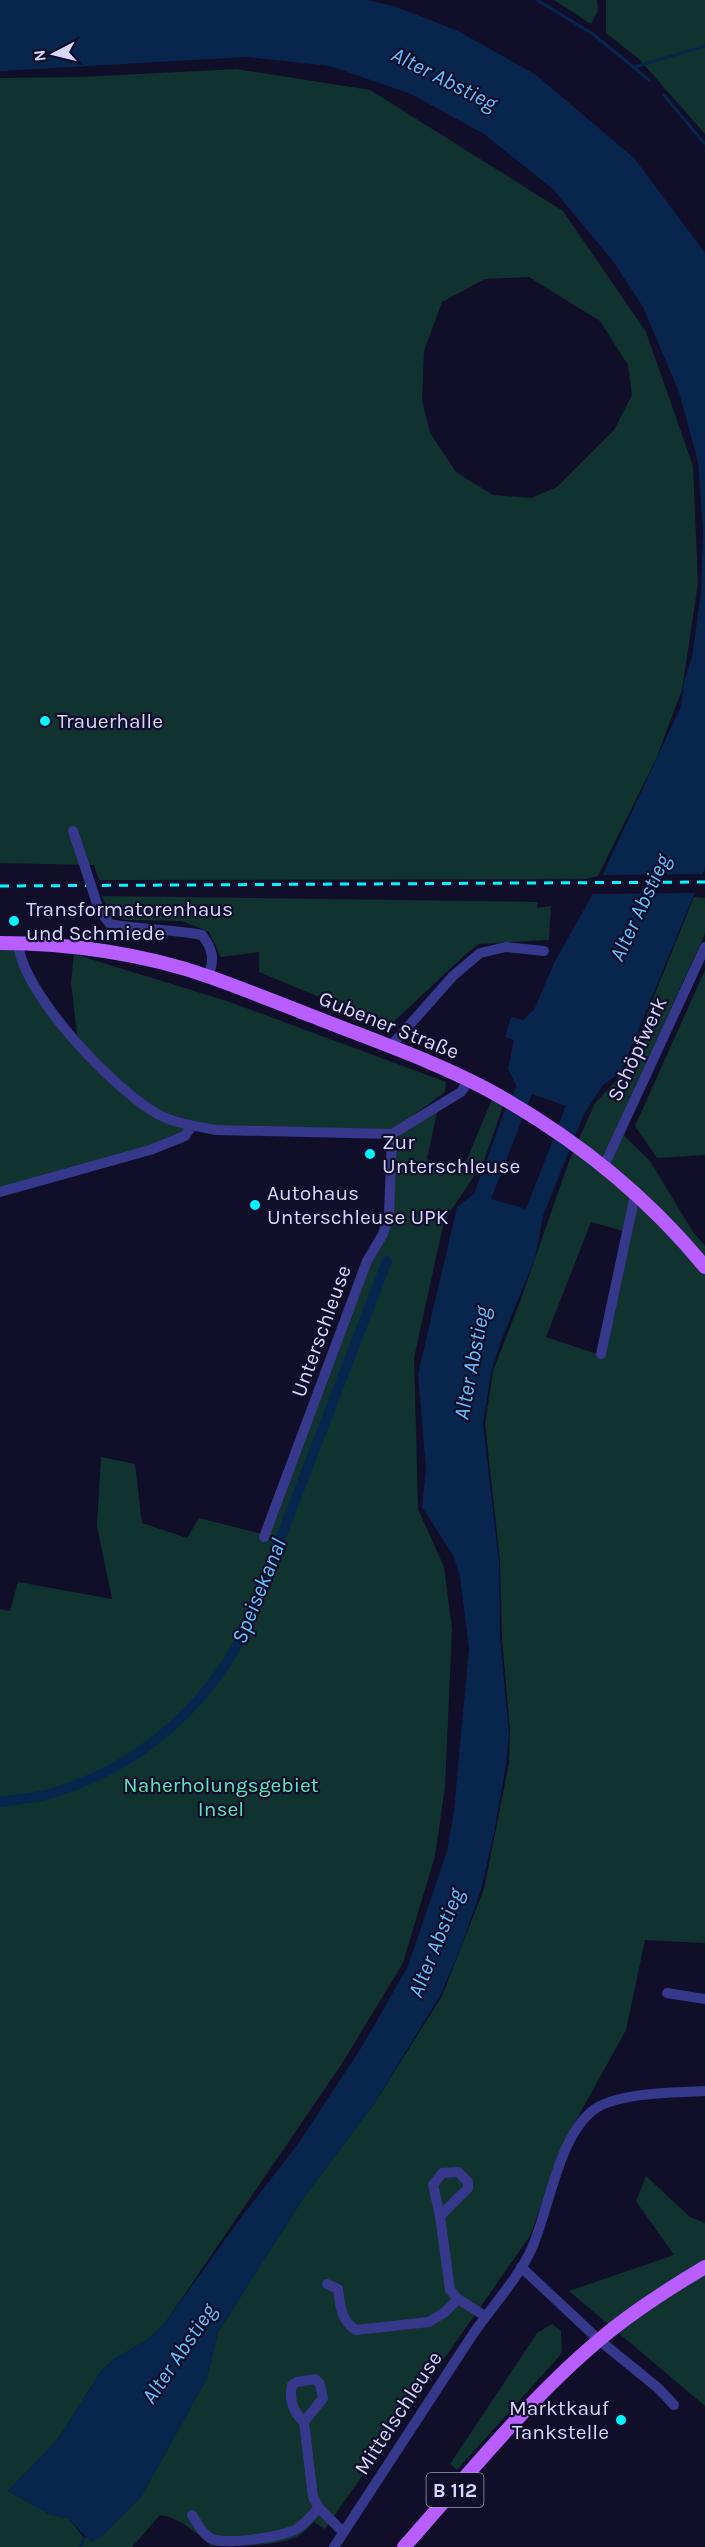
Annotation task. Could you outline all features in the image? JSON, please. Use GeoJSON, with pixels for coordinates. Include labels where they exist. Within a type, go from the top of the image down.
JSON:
{"type":"FeatureCollection","features":[{"type":"Feature","properties":{"kind":"main road","name":"Gubener Straße"},"geometry":{"type":"LineString","coordinates":[[0,943],[118,953],[208,976],[390,1047],[468,1081],[537,1118],[604,1166],[674,1229],[705,1267]]}},
{"type":"Feature","properties":{"kind":"main road","name":"B 112"},"geometry":{"type":"LineString","coordinates":[[404,2547],[527,2409],[598,2340],[655,2297],[705,2267]]}},
{"type":"Feature","properties":{"kind":"street"},"geometry":{"type":"LineString","coordinates":[[74,831],[99,910],[110,924],[136,929],[184,931],[202,935],[211,947],[213,964],[208,976]]}},
{"type":"Feature","properties":{"kind":"street"},"geometry":{"type":"LineString","coordinates":[[18,943],[19,958],[29,976],[57,1018],[88,1055],[125,1091],[155,1113],[192,1126],[216,1130],[392,1134],[461,1092],[468,1081]]}},
{"type":"Feature","properties":{"kind":"street"},"geometry":{"type":"LineString","coordinates":[[390,1047],[453,976],[480,953],[506,947],[544,951]]}},
{"type":"Feature","properties":{"kind":"street","name":"Schöpfwerk"},"geometry":{"type":"LineString","coordinates":[[604,1166],[705,947]]}},
{"type":"Feature","properties":{"kind":"street"},"geometry":{"type":"LineString","coordinates":[[0,1192],[150,1150],[185,1136],[192,1126]]}},
{"type":"Feature","properties":{"kind":"street","name":"Unterschleuse"},"geometry":{"type":"LineString","coordinates":[[264,1537],[367,1261],[383,1234],[389,1215],[392,1134]]}},
{"type":"Feature","properties":{"kind":"street"},"geometry":{"type":"LineString","coordinates":[[601,1354],[634,1195]]}},
{"type":"Feature","properties":{"kind":"street"},"geometry":{"type":"LineString","coordinates":[[667,1993],[705,1999]]}},
{"type":"Feature","properties":{"kind":"street","name":"Mittelschleuse"},"geometry":{"type":"LineString","coordinates":[[334,2547],[485,2316],[521,2267],[531,2248],[565,2150],[587,2115],[601,2104],[619,2098],[705,2091]]}},
{"type":"Feature","properties":{"kind":"street"},"geometry":{"type":"LineString","coordinates":[[440,2216],[450,2290],[458,2299],[485,2316]]}},
{"type":"Feature","properties":{"kind":"street"},"geometry":{"type":"LineString","coordinates":[[521,2267],[598,2340],[658,2388],[675,2405]]}},
{"type":"Feature","properties":{"kind":"street","name":"Mittelschleuse"},"geometry":{"type":"LineString","coordinates":[[327,2284],[338,2289],[341,2311],[350,2327],[356,2330],[429,2322],[445,2312],[458,2299]]}},
{"type":"Feature","properties":{"kind":"street"},"geometry":{"type":"LineString","coordinates":[[304,2422],[310,2485],[319,2508],[343,2532]]}},
{"type":"Feature","properties":{"kind":"street"},"geometry":{"type":"LineString","coordinates":[[192,2515],[210,2538],[220,2541],[277,2535],[292,2531],[300,2528],[319,2508]]}},
{"type":"Feature","properties":{"kind":"green space"},"geometry":{"type":"Polygon","coordinates":[[[554,0],[597,0],[598,10],[591,24],[554,0]]]}},
{"type":"Feature","properties":{"kind":"green space"},"geometry":{"type":"Polygon","coordinates":[[[606,0],[705,0],[705,134],[639,59],[606,33],[606,0]]]}},
{"type":"Feature","properties":{"kind":"green space"},"geometry":{"type":"Polygon","coordinates":[[[236,69],[370,90],[563,211],[646,332],[693,466],[698,583],[682,690],[656,759],[598,876],[585,879],[99,880],[94,865],[0,863],[0,78],[82,77],[236,69]],[[529,277],[485,279],[442,302],[424,351],[422,400],[430,433],[456,472],[493,495],[531,498],[557,487],[614,430],[632,395],[628,365],[600,321],[529,277]]]}},
{"type":"Feature","properties":{"kind":"green space"},"geometry":{"type":"Polygon","coordinates":[[[102,896],[538,902],[537,908],[551,906],[549,940],[479,944],[389,1026],[259,972],[259,952],[221,957],[209,932],[182,921],[126,920],[111,915],[102,896]]]}},
{"type":"Feature","properties":{"kind":"green space","name":"Naherholungsgebiet Insel"},"geometry":{"type":"Polygon","coordinates":[[[694,897],[705,898],[705,934],[616,1128],[650,1161],[693,1232],[705,1246],[705,1943],[645,1940],[626,2030],[563,2144],[530,2236],[325,2529],[314,2522],[300,2535],[281,2542],[211,2546],[181,2522],[160,2515],[132,2547],[0,2547],[0,1609],[10,1611],[18,1582],[112,1599],[97,1526],[101,1457],[135,1464],[142,1523],[187,1538],[199,1518],[266,1535],[368,1263],[385,1235],[394,1135],[438,1108],[427,1159],[462,1171],[493,1097],[504,1103],[484,1161],[444,1221],[414,1358],[418,1509],[444,1567],[452,1629],[445,1787],[435,1856],[403,1963],[343,2062],[165,2323],[147,2340],[114,2359],[101,2371],[58,2439],[8,2491],[49,2514],[69,2519],[84,2538],[101,2537],[141,2497],[207,2378],[218,2332],[302,2200],[376,2101],[442,1996],[484,1889],[509,1763],[510,1730],[502,1639],[500,1561],[485,1424],[493,1371],[521,1299],[569,1161],[595,1103],[623,1073],[694,897]],[[591,1222],[546,1337],[597,1354],[623,1231],[591,1222]]]}},
{"type":"Feature","properties":{"kind":"green space"},"geometry":{"type":"Polygon","coordinates":[[[14,946],[26,977],[122,1093],[189,1127],[183,1134],[149,1147],[0,1189],[0,949],[14,946]]]}},
{"type":"Feature","properties":{"kind":"green space"},"geometry":{"type":"Polygon","coordinates":[[[74,954],[230,1002],[446,1082],[445,1092],[392,1131],[215,1127],[156,1111],[90,1054],[77,1034],[71,982],[74,954]]]}},
{"type":"Feature","properties":{"kind":"green space"},"geometry":{"type":"Polygon","coordinates":[[[705,970],[705,1155],[657,1158],[635,1126],[705,970]]]}},
{"type":"Feature","properties":{"kind":"green space"},"geometry":{"type":"Polygon","coordinates":[[[646,2176],[690,2217],[705,2223],[705,2406],[569,2291],[674,2255],[636,2201],[646,2176]]]}},
{"type":"Feature","properties":{"kind":"green space"},"geometry":{"type":"Polygon","coordinates":[[[552,2324],[561,2331],[562,2353],[457,2470],[450,2464],[537,2333],[552,2324]]]}},
{"type":"Feature","properties":{"kind":"water"},"geometry":{"type":"Polygon","coordinates":[[[0,0],[367,0],[394,6],[458,31],[536,75],[634,158],[705,253],[705,868],[621,1072],[603,1085],[584,1114],[543,1216],[535,1258],[501,1341],[491,1373],[483,1424],[499,1562],[500,1638],[509,1734],[494,1833],[481,1890],[441,1994],[376,2101],[302,2200],[218,2332],[207,2378],[141,2497],[101,2537],[91,2542],[69,2519],[49,2514],[8,2491],[58,2439],[101,2371],[114,2359],[147,2340],[165,2323],[243,2215],[298,2144],[363,2045],[408,1966],[447,1851],[454,1811],[469,1648],[460,1577],[454,1557],[422,1507],[426,1468],[418,1374],[457,1207],[474,1194],[508,1102],[517,1087],[508,1069],[514,1040],[505,1037],[511,1017],[523,1020],[534,1010],[555,961],[598,885],[681,706],[684,682],[692,657],[701,592],[703,532],[698,462],[679,392],[643,307],[613,261],[553,189],[484,134],[411,94],[330,66],[246,57],[0,71],[0,0]],[[532,1094],[491,1199],[526,1209],[566,1106],[532,1094]]]}},
{"type":"Feature","properties":{"kind":"pier"},"geometry":{"type":"Polygon","coordinates":[[[705,874],[697,893],[590,894],[600,875],[705,874]]]}},
{"type":"Feature","properties":{"kind":"waterway"},"geometry":{"type":"LineString","coordinates":[[537,0],[593,34],[649,80]]}},
{"type":"Feature","properties":{"kind":"waterway"},"geometry":{"type":"LineString","coordinates":[[635,67],[705,46]]}},
{"type":"Feature","properties":{"kind":"waterway"},"geometry":{"type":"LineString","coordinates":[[664,95],[705,144]]}},
{"type":"Feature","properties":{"kind":"waterway","name":"Speisekanal"},"geometry":{"type":"LineString","coordinates":[[0,1802],[45,1795],[108,1770],[137,1754],[163,1734],[209,1687],[245,1631],[387,1261]]}},
{"type":"Feature","properties":{"kind":"waterway","name":"Alter Abstieg"},"geometry":{"type":"LineString","coordinates":[[81,2547],[84,2538]]}},
{"type":"Feature","properties":{"kind":"railway"},"geometry":{"type":"LineString","coordinates":[[0,886],[705,882]]}},
{"type":"Feature","properties":{"kind":"place","name":"Trauerhalle"},"geometry":{"type":"Point","coordinates":[45,721]}},
{"type":"Feature","properties":{"kind":"place","name":"Transformatorenhaus und Schmiede"},"geometry":{"type":"Point","coordinates":[14,921]}},
{"type":"Feature","properties":{"kind":"place","name":"Zur Unterschleuse"},"geometry":{"type":"Point","coordinates":[370,1154]}},
{"type":"Feature","properties":{"kind":"place","name":"Autohaus Unterschleuse UPK"},"geometry":{"type":"Point","coordinates":[255,1205]}},
{"type":"Feature","properties":{"kind":"place","name":"Marktkauf Tankstelle"},"geometry":{"type":"Point","coordinates":[621,2420]}}]}
